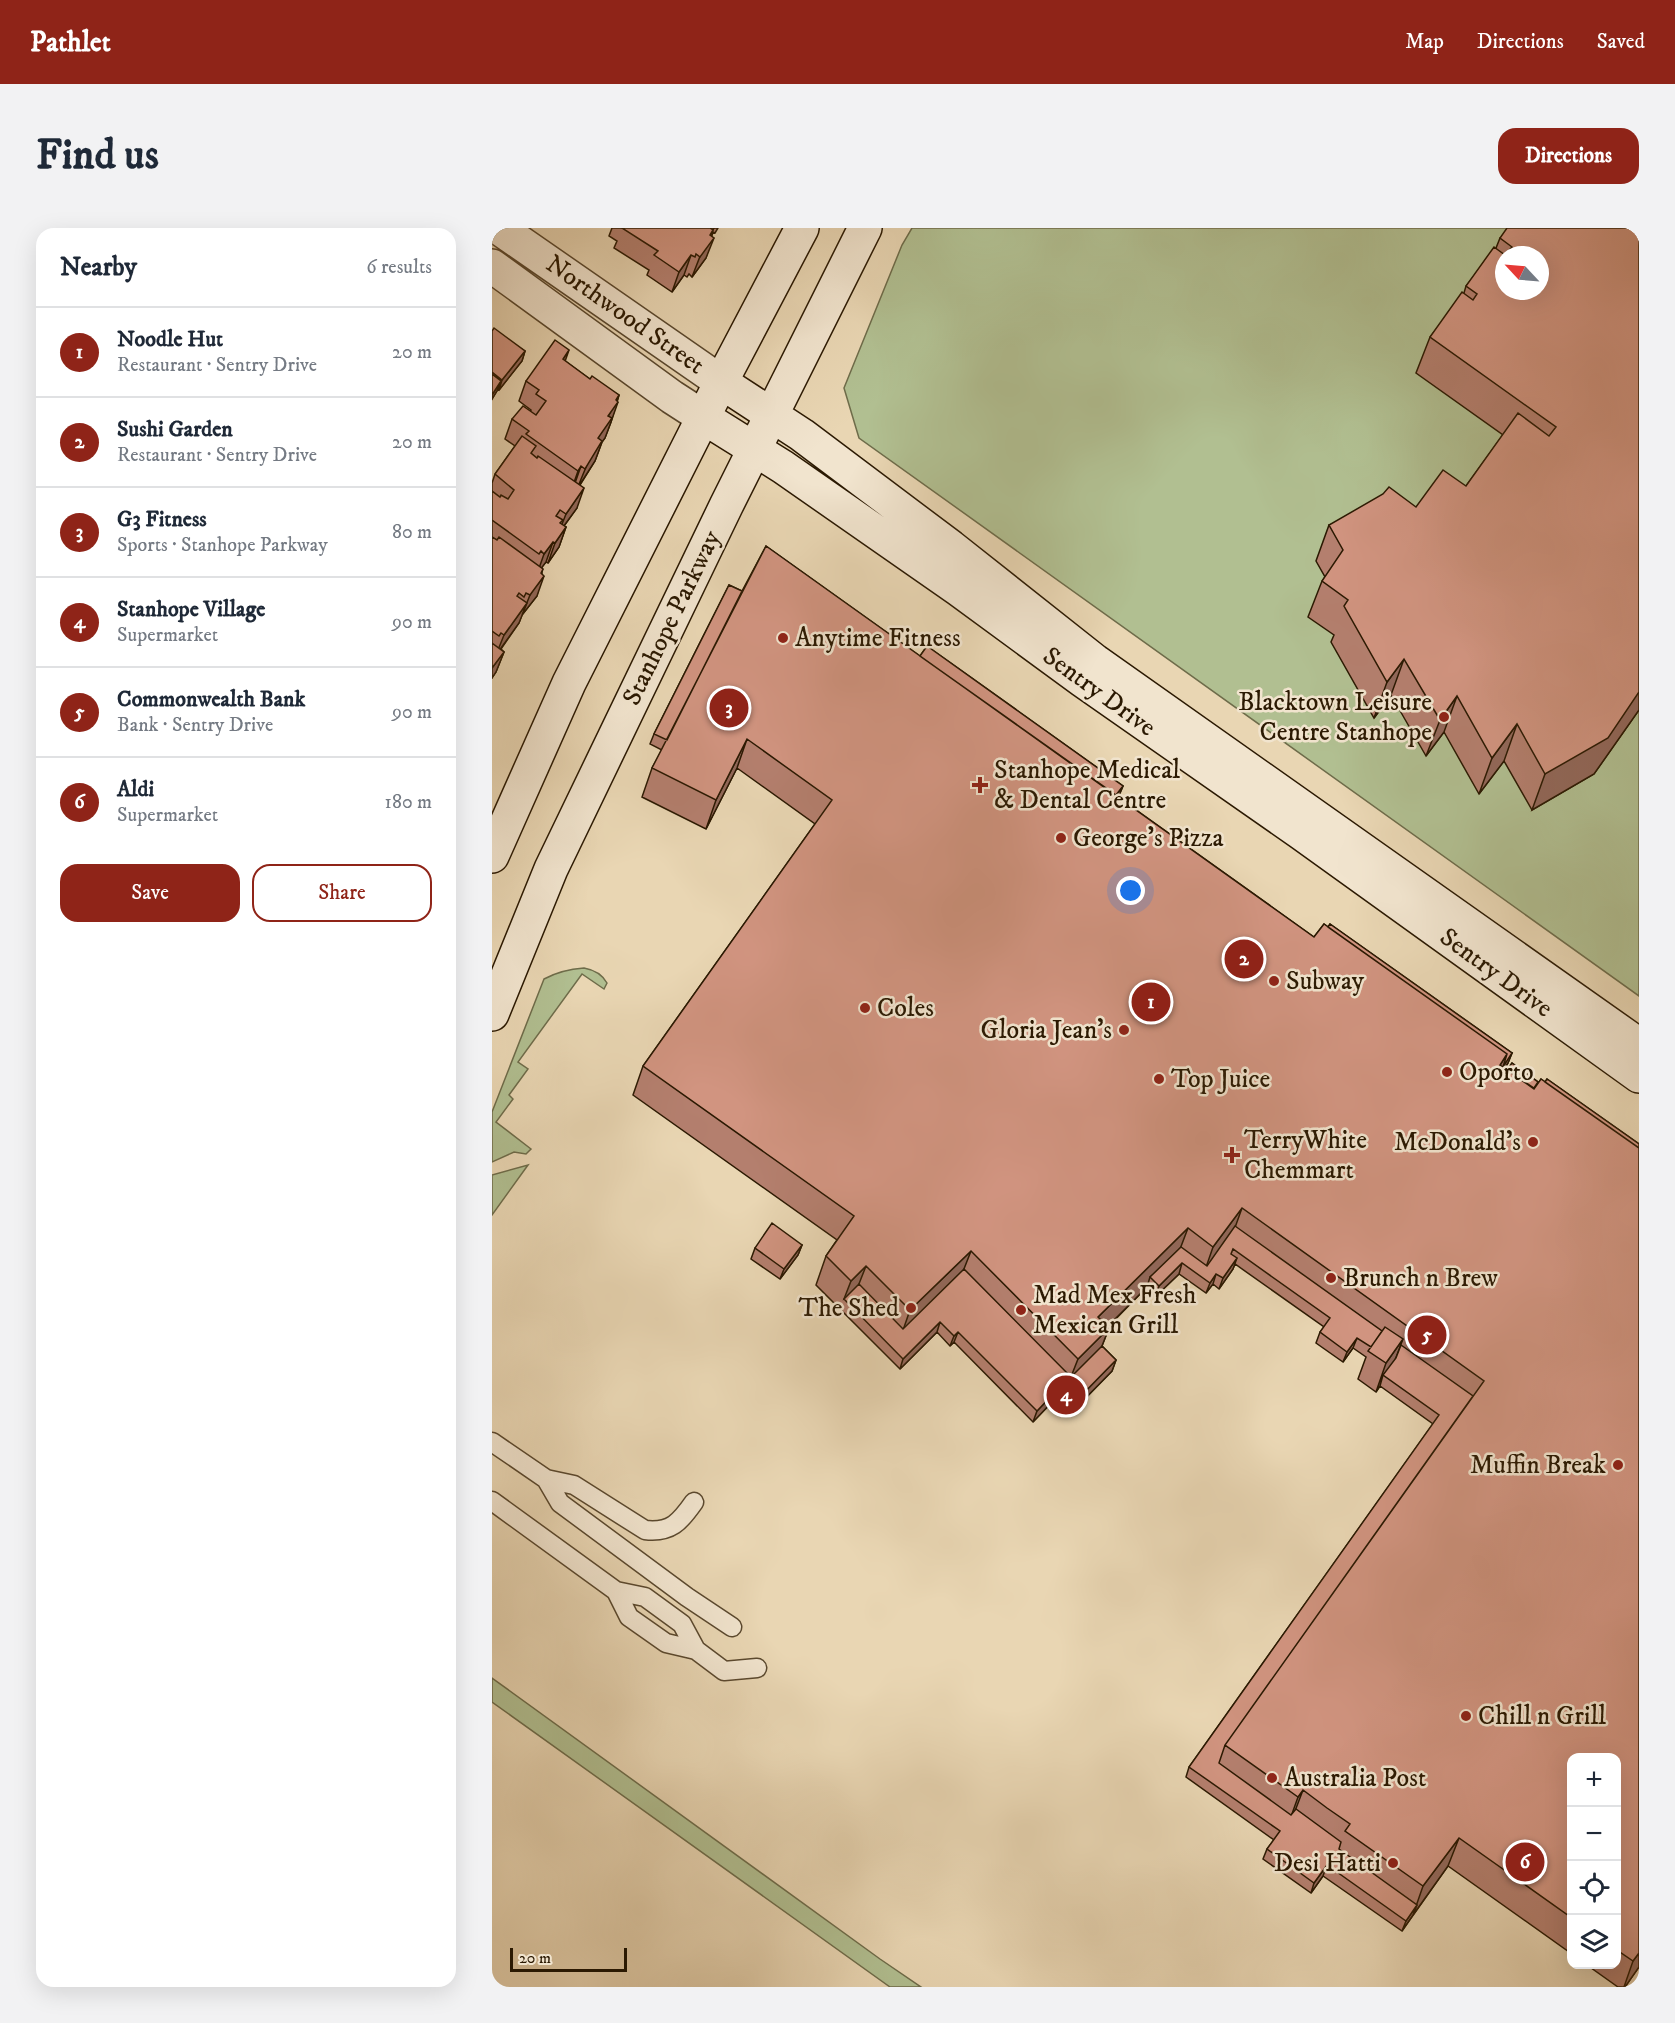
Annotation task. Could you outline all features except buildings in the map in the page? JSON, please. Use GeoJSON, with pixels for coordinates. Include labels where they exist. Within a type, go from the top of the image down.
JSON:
{"type":"FeatureCollection","features":[{"type":"Feature","properties":{"kind":"street","name":"Northwood Street"},"geometry":{"type":"LineString","coordinates":[[499,228],[721,382]]}},
{"type":"Feature","properties":{"kind":"street"},"geometry":{"type":"LineString","coordinates":[[492,856],[569,683],[703,417],[802,228]]}},
{"type":"Feature","properties":{"kind":"street","name":"Stanhope Parkway"},"geometry":{"type":"LineString","coordinates":[[492,1014],[551,869],[754,449],[866,228]]}},
{"type":"Feature","properties":{"kind":"street","name":"Northwood Street"},"geometry":{"type":"LineString","coordinates":[[492,266],[703,417]]}},
{"type":"Feature","properties":{"kind":"street","name":"Sentry Drive"},"geometry":{"type":"LineString","coordinates":[[721,382],[802,435],[942,540],[1095,661],[1324,820],[1639,1045]]}},
{"type":"Feature","properties":{"kind":"street","name":"Sentry Drive"},"geometry":{"type":"LineString","coordinates":[[703,417],[754,449],[958,589],[1639,1076]]}},
{"type":"Feature","properties":{"kind":"lane"},"geometry":{"type":"LineString","coordinates":[[492,1442],[546,1479],[574,1485],[645,1530],[658,1532],[672,1526],[681,1520],[694,1502]]}},
{"type":"Feature","properties":{"kind":"lane"},"geometry":{"type":"LineString","coordinates":[[546,1479],[560,1503],[687,1597],[732,1627]]}},
{"type":"Feature","properties":{"kind":"lane"},"geometry":{"type":"LineString","coordinates":[[492,1501],[616,1591],[645,1597],[682,1624],[696,1650]]}},
{"type":"Feature","properties":{"kind":"lane"},"geometry":{"type":"LineString","coordinates":[[616,1591],[629,1617],[666,1643],[696,1650],[724,1671],[757,1668]]}},
{"type":"Feature","properties":{"kind":"green space","name":"Blacktown Leisure Centre Stanhope"},"geometry":{"type":"Polygon","coordinates":[[[912,228],[1639,228],[1639,996],[859,438],[844,388],[902,245],[912,228]]]}},
{"type":"Feature","properties":{"kind":"green space"},"geometry":{"type":"Polygon","coordinates":[[[584,968],[595,971],[603,977],[607,983],[604,989],[582,974],[518,1062],[528,1069],[509,1095],[513,1099],[496,1122],[531,1149],[526,1154],[514,1152],[492,1162],[492,1112],[544,979],[563,971],[584,968]]]}},
{"type":"Feature","properties":{"kind":"green space"},"geometry":{"type":"Polygon","coordinates":[[[528,1165],[492,1215],[492,1175],[528,1165]]]}},
{"type":"Feature","properties":{"kind":"green space"},"geometry":{"type":"Polygon","coordinates":[[[492,1678],[921,1987],[890,1987],[492,1702],[492,1678]]]}},
{"type":"Feature","properties":{"kind":"place","name":"Anytime Fitness"},"geometry":{"type":"Point","coordinates":[783,638]}},
{"type":"Feature","properties":{"kind":"place","name":"G3 Fitness"},"geometry":{"type":"Point","coordinates":[729,708]}},
{"type":"Feature","properties":{"kind":"place","name":"Blacktown Leisure Centre Stanhope"},"geometry":{"type":"Point","coordinates":[1444,717]}},
{"type":"Feature","properties":{"kind":"place","name":"Stanhope Medical & Dental Centre"},"geometry":{"type":"Point","coordinates":[980,785]}},
{"type":"Feature","properties":{"kind":"place","name":"George's Pizza"},"geometry":{"type":"Point","coordinates":[1061,838]}},
{"type":"Feature","properties":{"kind":"place","name":"Sushi Garden"},"geometry":{"type":"Point","coordinates":[1244,959]}},
{"type":"Feature","properties":{"kind":"place","name":"Subway"},"geometry":{"type":"Point","coordinates":[1274,981]}},
{"type":"Feature","properties":{"kind":"place","name":"Noodle Hut"},"geometry":{"type":"Point","coordinates":[1151,1002]}},
{"type":"Feature","properties":{"kind":"place","name":"Coles"},"geometry":{"type":"Point","coordinates":[865,1008]}},
{"type":"Feature","properties":{"kind":"place","name":"Gloria Jean's"},"geometry":{"type":"Point","coordinates":[1124,1030]}},
{"type":"Feature","properties":{"kind":"place","name":"Oporto"},"geometry":{"type":"Point","coordinates":[1447,1072]}},
{"type":"Feature","properties":{"kind":"place","name":"Top Juice"},"geometry":{"type":"Point","coordinates":[1159,1079]}},
{"type":"Feature","properties":{"kind":"place","name":"McDonald's"},"geometry":{"type":"Point","coordinates":[1533,1142]}},
{"type":"Feature","properties":{"kind":"place","name":"TerryWhite Chemmart"},"geometry":{"type":"Point","coordinates":[1232,1155]}},
{"type":"Feature","properties":{"kind":"place","name":"Brunch n Brew"},"geometry":{"type":"Point","coordinates":[1331,1278]}},
{"type":"Feature","properties":{"kind":"place","name":"The Shed"},"geometry":{"type":"Point","coordinates":[911,1308]}},
{"type":"Feature","properties":{"kind":"place","name":"Mad Mex Fresh Mexican Grill"},"geometry":{"type":"Point","coordinates":[1021,1310]}},
{"type":"Feature","properties":{"kind":"place","name":"Commonwealth Bank"},"geometry":{"type":"Point","coordinates":[1427,1335]}},
{"type":"Feature","properties":{"kind":"place","name":"Stanhope Village"},"geometry":{"type":"Point","coordinates":[1066,1395]}},
{"type":"Feature","properties":{"kind":"place","name":"Muffin Break"},"geometry":{"type":"Point","coordinates":[1618,1465]}},
{"type":"Feature","properties":{"kind":"place","name":"Chill n Grill"},"geometry":{"type":"Point","coordinates":[1466,1716]}},
{"type":"Feature","properties":{"kind":"place","name":"Australia Post"},"geometry":{"type":"Point","coordinates":[1272,1778]}},
{"type":"Feature","properties":{"kind":"place","name":"Aldi"},"geometry":{"type":"Point","coordinates":[1525,1862]}},
{"type":"Feature","properties":{"kind":"place","name":"Desi Hatti"},"geometry":{"type":"Point","coordinates":[1393,1863]}}]}
